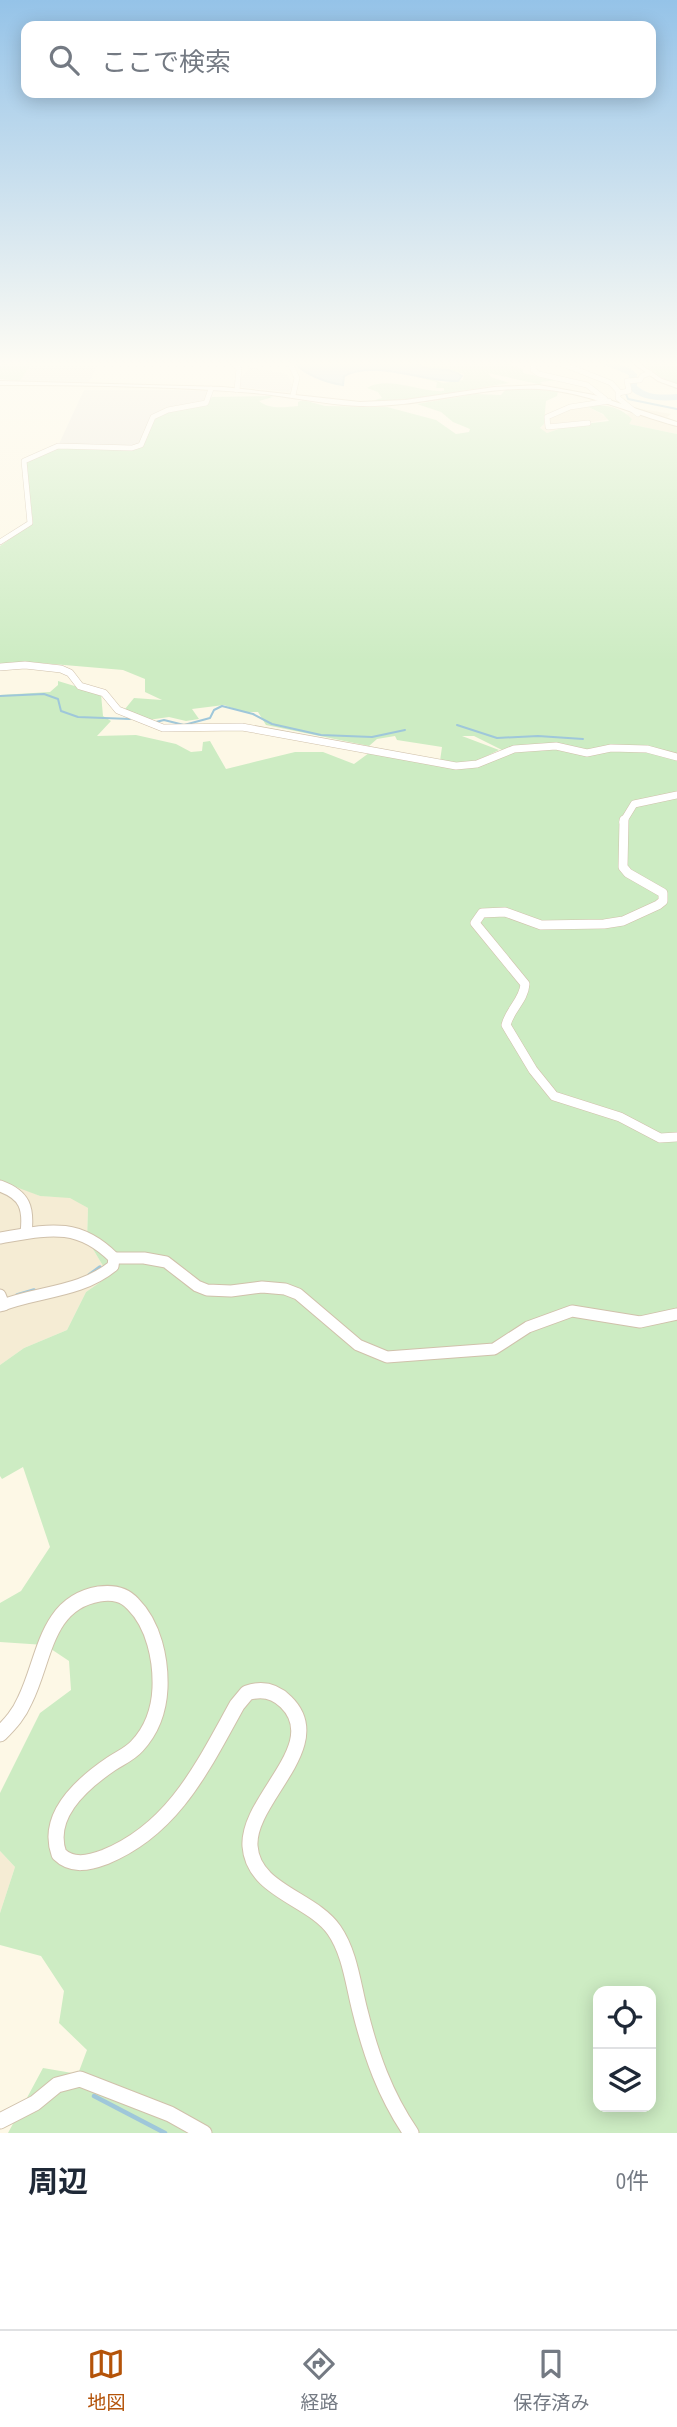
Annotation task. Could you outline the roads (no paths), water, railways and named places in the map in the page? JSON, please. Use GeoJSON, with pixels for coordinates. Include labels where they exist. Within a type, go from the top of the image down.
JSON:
{"type":"FeatureCollection","features":[{"type":"Feature","properties":{"kind":"street"},"geometry":{"type":"LineString","coordinates":[[0,542],[30,523],[24,463]]}},
{"type":"Feature","properties":{"kind":"street"},"geometry":{"type":"LineString","coordinates":[[0,534],[10,535]]}},
{"type":"Feature","properties":{"kind":"street"},"geometry":{"type":"LineString","coordinates":[[0,667],[24,665],[61,669],[69,673],[75,683],[104,693],[118,710],[163,728],[242,727],[456,766],[477,764],[506,751],[556,746],[587,753],[637,748],[677,757]]}},
{"type":"Feature","properties":{"kind":"street"},"geometry":{"type":"LineString","coordinates":[[677,795],[634,804],[622,823],[623,867],[628,873],[663,893],[663,901],[658,905],[627,920],[601,926],[539,925],[510,911],[496,909],[482,913],[475,923],[525,984],[523,996],[506,1019],[506,1025],[545,1087],[561,1100],[620,1117],[660,1138],[677,1137]]}},
{"type":"Feature","properties":{"kind":"street"},"geometry":{"type":"LineString","coordinates":[[0,1186],[21,1194],[24,1199],[28,1220],[26,1233]]}},
{"type":"Feature","properties":{"kind":"street"},"geometry":{"type":"LineString","coordinates":[[0,1238],[26,1233],[81,1231],[102,1244],[114,1258],[113,1266],[86,1283],[44,1295],[1,1302]]}},
{"type":"Feature","properties":{"kind":"street"},"geometry":{"type":"LineString","coordinates":[[114,1258],[158,1259],[172,1265],[192,1283],[209,1290],[267,1285],[287,1289],[298,1294],[358,1345],[387,1357],[494,1349],[528,1327],[572,1311],[587,1312],[619,1321],[640,1322],[677,1314]]}},
{"type":"Feature","properties":{"kind":"street"},"geometry":{"type":"LineString","coordinates":[[0,1734],[16,1718],[26,1699],[47,1638],[64,1611],[74,1602],[99,1593],[111,1593],[135,1604],[153,1639],[162,1685],[145,1734],[135,1749],[78,1790],[58,1823],[55,1838],[57,1852],[65,1860],[80,1863],[97,1860],[123,1849],[156,1828],[171,1814],[189,1793],[237,1705],[246,1694],[260,1690],[273,1692],[292,1706],[299,1729],[296,1743],[252,1828],[250,1846],[254,1862],[263,1876],[317,1911],[333,1927],[345,1955],[378,2077],[388,2099],[411,2133]]}},
{"type":"Feature","properties":{"kind":"street"},"geometry":{"type":"LineString","coordinates":[[0,2121],[35,2103],[57,2085],[80,2079],[170,2114],[204,2133]]}},
{"type":"Feature","properties":{"kind":"waterway"},"geometry":{"type":"LineString","coordinates":[[0,696],[44,694],[58,699],[61,711],[78,717],[130,719]]}},
{"type":"Feature","properties":{"kind":"waterway"},"geometry":{"type":"LineString","coordinates":[[156,722],[164,720],[184,725],[210,718],[214,710],[222,706],[253,714],[272,724],[321,735],[372,737],[405,730]]}},
{"type":"Feature","properties":{"kind":"waterway"},"geometry":{"type":"LineString","coordinates":[[457,725],[497,738],[538,736],[583,739]]}},
{"type":"Feature","properties":{"kind":"waterway"},"geometry":{"type":"LineString","coordinates":[[89,1275],[100,1267]]}},
{"type":"Feature","properties":{"kind":"waterway"},"geometry":{"type":"LineString","coordinates":[[17,1295],[34,1290]]}},
{"type":"Feature","properties":{"kind":"waterway"},"geometry":{"type":"LineString","coordinates":[[94,2096],[165,2133]]}}]}
